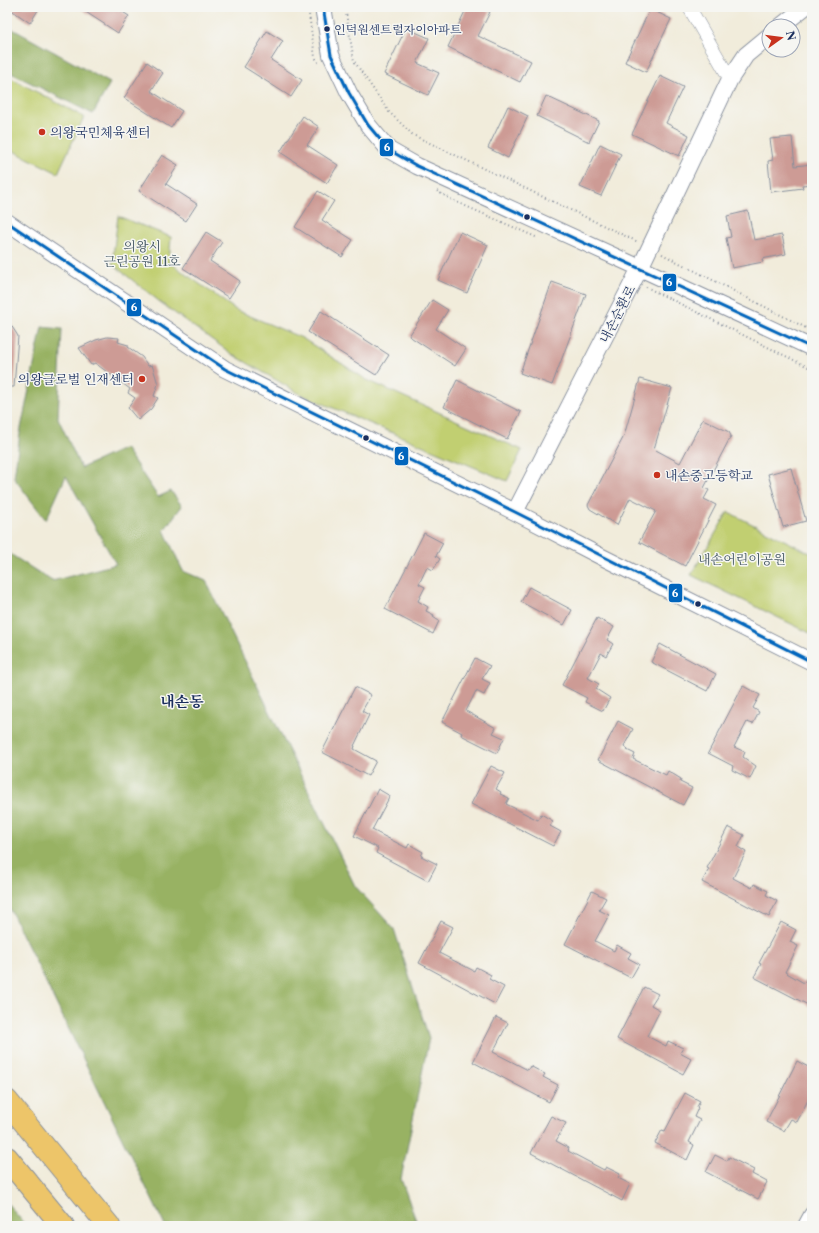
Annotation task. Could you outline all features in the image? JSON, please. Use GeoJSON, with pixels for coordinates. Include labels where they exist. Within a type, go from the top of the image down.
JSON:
{"type":"FeatureCollection","features":[{"type":"Feature","properties":{"kind":"highway"},"geometry":{"type":"LineString","coordinates":[[7,1101],[109,1226]]}},
{"type":"Feature","properties":{"kind":"highway"},"geometry":{"type":"LineString","coordinates":[[7,1158],[63,1226]]}},
{"type":"Feature","properties":{"kind":"street"},"geometry":{"type":"LineString","coordinates":[[323,7],[331,55],[349,93],[368,125],[389,150],[417,166],[812,348]]}},
{"type":"Feature","properties":{"kind":"street"},"geometry":{"type":"LineString","coordinates":[[689,7],[730,79]]}},
{"type":"Feature","properties":{"kind":"street"},"geometry":{"type":"LineString","coordinates":[[791,18],[805,7]]}},
{"type":"Feature","properties":{"kind":"street","name":"내손순환로"},"geometry":{"type":"LineString","coordinates":[[514,512],[640,268],[730,79],[746,55],[761,43]]}},
{"type":"Feature","properties":{"kind":"street"},"geometry":{"type":"LineString","coordinates":[[7,222],[225,369],[812,662]]}},
{"type":"Feature","properties":{"kind":"street"},"geometry":{"type":"LineString","coordinates":[[806,1226],[812,1215]]}},
{"type":"Feature","properties":{"kind":"path"},"geometry":{"type":"LineString","coordinates":[[345,7],[354,61],[389,112],[413,135],[650,247],[695,272],[812,330]]}},
{"type":"Feature","properties":{"kind":"green space"},"geometry":{"type":"Polygon","coordinates":[[[7,26],[110,83],[93,114],[7,71],[7,26]]]}},
{"type":"Feature","properties":{"kind":"green space","name":"의왕국민체육센터"},"geometry":{"type":"Polygon","coordinates":[[[7,76],[84,117],[58,173],[7,148],[7,76]]]}},
{"type":"Feature","properties":{"kind":"green space","name":"의왕시 근린공원 11호"},"geometry":{"type":"Polygon","coordinates":[[[118,216],[171,237],[169,262],[236,310],[302,338],[367,380],[522,450],[507,481],[300,394],[232,354],[169,309],[112,264],[118,216]]]}},
{"type":"Feature","properties":{"kind":"green space"},"geometry":{"type":"Polygon","coordinates":[[[42,327],[62,329],[58,418],[81,468],[125,448],[158,497],[171,491],[182,506],[164,530],[183,571],[206,581],[355,886],[394,929],[429,1038],[401,1179],[418,1226],[165,1226],[7,903],[7,552],[52,581],[116,564],[66,476],[46,520],[14,478],[20,433],[42,327]]]}},
{"type":"Feature","properties":{"kind":"green space","name":"내손어린이공원"},"geometry":{"type":"Polygon","coordinates":[[[728,512],[812,554],[812,634],[691,575],[728,512]]]}},
{"type":"Feature","properties":{"kind":"green space"},"geometry":{"type":"Polygon","coordinates":[[[7,1203],[26,1226],[7,1226],[7,1203]]]}},
{"type":"Feature","properties":{"kind":"building"},"geometry":{"type":"Polygon","coordinates":[[[7,7],[40,7],[30,23],[7,7]]]}},
{"type":"Feature","properties":{"kind":"building"},"geometry":{"type":"Polygon","coordinates":[[[78,7],[115,7],[129,16],[118,33],[78,7]]]}},
{"type":"Feature","properties":{"kind":"building"},"geometry":{"type":"Polygon","coordinates":[[[467,7],[478,7],[490,12],[478,36],[531,61],[520,82],[448,47],[467,7]]]}},
{"type":"Feature","properties":{"kind":"building"},"geometry":{"type":"Polygon","coordinates":[[[650,9],[671,19],[646,72],[625,62],[650,9]]]}},
{"type":"Feature","properties":{"kind":"building"},"geometry":{"type":"Polygon","coordinates":[[[406,28],[429,38],[417,63],[439,73],[428,95],[384,74],[406,28]]]}},
{"type":"Feature","properties":{"kind":"building"},"geometry":{"type":"Polygon","coordinates":[[[267,31],[283,41],[271,60],[302,80],[291,97],[244,67],[267,31]]]}},
{"type":"Feature","properties":{"kind":"building"},"geometry":{"type":"Polygon","coordinates":[[[147,62],[163,73],[151,91],[182,111],[171,128],[124,98],[147,62]]]}},
{"type":"Feature","properties":{"kind":"building"},"geometry":{"type":"Polygon","coordinates":[[[660,76],[683,87],[666,123],[689,135],[679,156],[632,134],[660,76]]]}},
{"type":"Feature","properties":{"kind":"building"},"geometry":{"type":"Polygon","coordinates":[[[546,96],[599,121],[589,142],[537,116],[546,96]]]}},
{"type":"Feature","properties":{"kind":"building"},"geometry":{"type":"Polygon","coordinates":[[[508,106],[528,116],[508,158],[488,148],[508,106]]]}},
{"type":"Feature","properties":{"kind":"building"},"geometry":{"type":"Polygon","coordinates":[[[303,116],[319,127],[307,145],[338,165],[327,183],[280,152],[303,116]]]}},
{"type":"Feature","properties":{"kind":"building"},"geometry":{"type":"Polygon","coordinates":[[[792,137],[795,166],[812,164],[812,184],[802,185],[803,188],[771,192],[768,161],[773,160],[770,139],[792,137]]]}},
{"type":"Feature","properties":{"kind":"building"},"geometry":{"type":"Polygon","coordinates":[[[600,144],[621,154],[601,196],[580,187],[600,144]]]}},
{"type":"Feature","properties":{"kind":"building"},"geometry":{"type":"Polygon","coordinates":[[[162,155],[178,165],[166,184],[197,204],[186,221],[139,191],[162,155]]]}},
{"type":"Feature","properties":{"kind":"building"},"geometry":{"type":"Polygon","coordinates":[[[318,191],[334,201],[322,220],[353,240],[342,257],[295,227],[318,191]]]}},
{"type":"Feature","properties":{"kind":"building"},"geometry":{"type":"Polygon","coordinates":[[[748,211],[754,240],[782,235],[786,254],[762,259],[763,262],[732,268],[726,238],[731,237],[727,216],[748,211]]]}},
{"type":"Feature","properties":{"kind":"building"},"geometry":{"type":"Polygon","coordinates":[[[206,232],[222,242],[210,261],[240,281],[229,298],[183,268],[206,232]]]}},
{"type":"Feature","properties":{"kind":"building"},"geometry":{"type":"Polygon","coordinates":[[[460,232],[488,245],[467,293],[438,280],[460,232]]]}},
{"type":"Feature","properties":{"kind":"building"},"geometry":{"type":"Polygon","coordinates":[[[552,282],[586,294],[552,385],[520,373],[552,282]]]}},
{"type":"Feature","properties":{"kind":"building"},"geometry":{"type":"Polygon","coordinates":[[[432,300],[448,310],[436,329],[466,349],[455,366],[409,336],[432,300]]]}},
{"type":"Feature","properties":{"kind":"building"},"geometry":{"type":"Polygon","coordinates":[[[321,311],[389,355],[376,375],[308,332],[321,311]]]}},
{"type":"Feature","properties":{"kind":"building"},"geometry":{"type":"Polygon","coordinates":[[[7,319],[18,336],[14,387],[7,387],[7,319]]]}},
{"type":"Feature","properties":{"kind":"building","name":"의왕글로벌 인재센터"},"geometry":{"type":"Polygon","coordinates":[[[107,337],[119,338],[118,342],[128,345],[128,347],[142,357],[148,366],[152,365],[158,384],[154,396],[158,398],[151,409],[138,420],[128,408],[135,398],[128,393],[130,389],[95,363],[91,365],[79,348],[96,340],[107,337]]]}},
{"type":"Feature","properties":{"kind":"building","name":"내손중고등학교"},"geometry":{"type":"Polygon","coordinates":[[[640,379],[672,388],[654,449],[680,463],[703,419],[729,432],[731,436],[704,488],[709,490],[704,499],[716,505],[685,566],[639,542],[656,511],[630,498],[617,525],[590,509],[588,505],[624,436],[640,379]]]}},
{"type":"Feature","properties":{"kind":"building"},"geometry":{"type":"Polygon","coordinates":[[[457,380],[521,412],[507,439],[444,407],[457,380]]]}},
{"type":"Feature","properties":{"kind":"building"},"geometry":{"type":"Polygon","coordinates":[[[791,468],[806,521],[783,527],[768,474],[791,468]]]}},
{"type":"Feature","properties":{"kind":"building"},"geometry":{"type":"Polygon","coordinates":[[[424,533],[443,543],[436,556],[440,559],[433,570],[427,567],[419,584],[425,587],[418,601],[428,607],[426,611],[434,615],[433,617],[439,621],[433,634],[385,609],[424,533]]]}},
{"type":"Feature","properties":{"kind":"building"},"geometry":{"type":"Polygon","coordinates":[[[529,587],[572,610],[564,625],[521,602],[529,587]]]}},
{"type":"Feature","properties":{"kind":"building"},"geometry":{"type":"Polygon","coordinates":[[[597,618],[614,627],[607,640],[613,644],[606,656],[601,653],[588,678],[599,684],[596,689],[610,698],[603,711],[585,702],[587,698],[562,685],[597,618]]]}},
{"type":"Feature","properties":{"kind":"building"},"geometry":{"type":"Polygon","coordinates":[[[660,644],[716,674],[707,691],[651,662],[660,644]]]}},
{"type":"Feature","properties":{"kind":"building"},"geometry":{"type":"Polygon","coordinates":[[[475,658],[490,666],[482,679],[490,683],[484,695],[476,691],[466,711],[496,728],[493,733],[504,738],[497,753],[461,735],[462,733],[442,722],[475,658]]]}},
{"type":"Feature","properties":{"kind":"building"},"geometry":{"type":"Polygon","coordinates":[[[743,686],[760,695],[753,708],[759,712],[753,724],[747,722],[734,747],[745,752],[743,757],[756,766],[750,779],[732,770],[733,766],[708,753],[743,686]]]}},
{"type":"Feature","properties":{"kind":"building"},"geometry":{"type":"Polygon","coordinates":[[[355,687],[371,695],[362,711],[369,715],[354,746],[354,749],[376,761],[368,776],[322,752],[355,687]]]}},
{"type":"Feature","properties":{"kind":"building"},"geometry":{"type":"Polygon","coordinates":[[[618,721],[633,729],[624,746],[628,749],[627,750],[635,754],[633,759],[666,775],[668,771],[681,779],[680,782],[692,788],[683,805],[598,760],[618,721]]]}},
{"type":"Feature","properties":{"kind":"building"},"geometry":{"type":"Polygon","coordinates":[[[491,766],[505,773],[496,789],[501,792],[500,794],[509,798],[506,804],[538,820],[541,814],[553,821],[550,826],[561,832],[553,846],[471,804],[491,766]]]}},
{"type":"Feature","properties":{"kind":"building"},"geometry":{"type":"Polygon","coordinates":[[[378,789],[390,796],[372,830],[407,848],[409,844],[423,852],[421,856],[437,864],[428,881],[376,853],[378,848],[354,836],[378,789]]]}},
{"type":"Feature","properties":{"kind":"building"},"geometry":{"type":"Polygon","coordinates":[[[728,827],[744,835],[738,847],[746,852],[733,878],[752,888],[754,884],[768,891],[766,895],[777,901],[769,917],[702,882],[709,869],[707,868],[728,827]]]}},
{"type":"Feature","properties":{"kind":"building"},"geometry":{"type":"Polygon","coordinates":[[[592,891],[606,898],[599,910],[609,915],[595,941],[614,951],[617,945],[631,953],[628,958],[639,964],[631,978],[565,944],[592,891]]]}},
{"type":"Feature","properties":{"kind":"building"},"geometry":{"type":"Polygon","coordinates":[[[441,921],[453,927],[439,953],[474,971],[476,967],[491,975],[489,979],[504,987],[495,1004],[419,963],[441,921]]]}},
{"type":"Feature","properties":{"kind":"building"},"geometry":{"type":"Polygon","coordinates":[[[781,922],[796,930],[790,942],[798,946],[785,972],[804,983],[812,969],[812,1007],[754,977],[761,964],[759,963],[781,922]]]}},
{"type":"Feature","properties":{"kind":"building"},"geometry":{"type":"Polygon","coordinates":[[[644,987],[658,994],[651,1005],[660,1010],[647,1036],[666,1046],[668,1041],[683,1048],[680,1053],[691,1059],[683,1074],[617,1039],[644,987]]]}},
{"type":"Feature","properties":{"kind":"building"},"geometry":{"type":"Polygon","coordinates":[[[496,1017],[508,1023],[493,1052],[528,1070],[530,1066],[545,1074],[543,1077],[558,1085],[549,1102],[473,1062],[496,1017]]]}},
{"type":"Feature","properties":{"kind":"building"},"geometry":{"type":"Polygon","coordinates":[[[797,1061],[812,1069],[812,1078],[808,1086],[812,1088],[812,1092],[797,1122],[791,1119],[784,1131],[766,1122],[797,1061]]]}},
{"type":"Feature","properties":{"kind":"building"},"geometry":{"type":"Polygon","coordinates":[[[685,1093],[700,1101],[694,1117],[700,1120],[689,1142],[694,1145],[687,1160],[655,1143],[662,1130],[665,1131],[685,1093]]]}},
{"type":"Feature","properties":{"kind":"building"},"geometry":{"type":"Polygon","coordinates":[[[551,1116],[566,1123],[556,1141],[569,1148],[568,1151],[604,1170],[606,1167],[620,1174],[618,1178],[630,1184],[622,1201],[531,1153],[551,1116]]]}},
{"type":"Feature","properties":{"kind":"building"},"geometry":{"type":"Polygon","coordinates":[[[715,1155],[727,1161],[729,1157],[754,1170],[752,1174],[767,1182],[758,1199],[706,1172],[715,1155]]]}},
{"type":"Feature","properties":{"kind":"transit line","name":"6"},"geometry":{"type":"LineString","coordinates":[[323,7],[331,55],[349,93],[368,125],[389,150],[417,166],[812,348]]}},
{"type":"Feature","properties":{"kind":"transit line","name":"6"},"geometry":{"type":"LineString","coordinates":[[7,222],[225,369],[515,512],[812,662]]}},
{"type":"Feature","properties":{"kind":"place","name":"인덕원센트럴자이아파트"},"geometry":{"type":"Point","coordinates":[327,29]}},
{"type":"Feature","properties":{"kind":"place","name":"의왕국민체육센터"},"geometry":{"type":"Point","coordinates":[42,132]}},
{"type":"Feature","properties":{"kind":"place","name":"의왕글로벌 인재센터"},"geometry":{"type":"Point","coordinates":[142,379]}},
{"type":"Feature","properties":{"kind":"place","name":"내손중고등학교"},"geometry":{"type":"Point","coordinates":[657,475]}},
{"type":"Feature","properties":{"kind":"district","name":"내손동"},"geometry":{"type":"Point","coordinates":[182,702]}}]}
